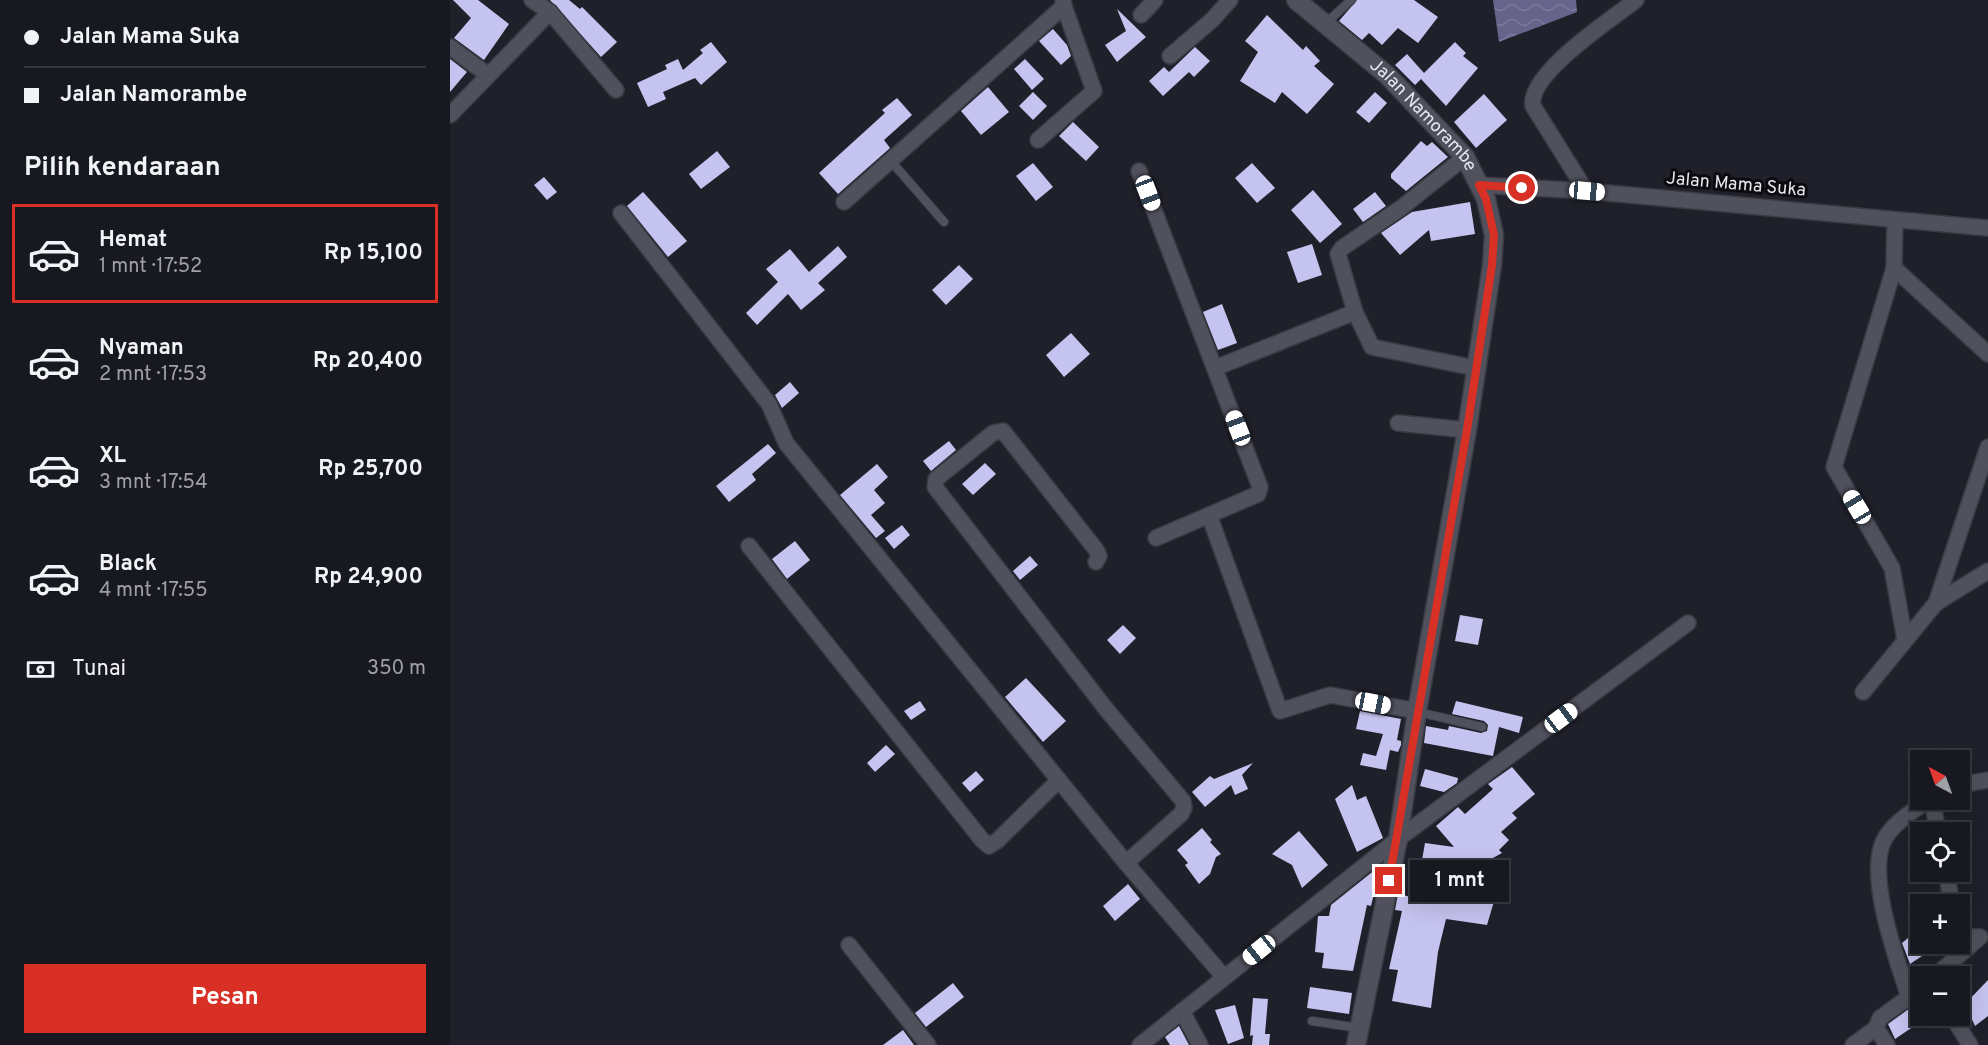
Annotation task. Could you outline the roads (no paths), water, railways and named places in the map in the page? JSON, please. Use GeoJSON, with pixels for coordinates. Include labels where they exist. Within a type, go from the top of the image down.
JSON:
{"type":"FeatureCollection","features":[{"type":"Feature","properties":{"kind":"main road","name":"Jalan Namorambe"},"geometry":{"type":"LineString","coordinates":[[1296,0],[1393,81],[1466,157],[1486,199],[1494,235],[1492,265],[1467,430],[1417,711],[1398,839],[1357,1036]]}},
{"type":"Feature","properties":{"kind":"street"},"geometry":{"type":"LineString","coordinates":[[532,0],[549,12],[616,90]]}},
{"type":"Feature","properties":{"kind":"street"},"geometry":{"type":"LineString","coordinates":[[1141,15],[1155,0]]}},
{"type":"Feature","properties":{"kind":"street"},"geometry":{"type":"LineString","coordinates":[[1170,56],[1212,20],[1230,0]]}},
{"type":"Feature","properties":{"kind":"street"},"geometry":{"type":"LineString","coordinates":[[1587,191],[1533,106],[1532,99],[1534,92],[1553,66],[1636,0]]}},
{"type":"Feature","properties":{"kind":"street"},"geometry":{"type":"LineString","coordinates":[[844,202],[1064,3],[1094,92],[1038,140]]}},
{"type":"Feature","properties":{"kind":"street"},"geometry":{"type":"LineString","coordinates":[[450,115],[549,12]]}},
{"type":"Feature","properties":{"kind":"street"},"geometry":{"type":"LineString","coordinates":[[450,47],[488,75]]}},
{"type":"Feature","properties":{"kind":"street"},"geometry":{"type":"LineString","coordinates":[[1466,157],[1401,208],[1339,251],[1355,312],[1372,347],[1475,368]]}},
{"type":"Feature","properties":{"kind":"street"},"geometry":{"type":"LineString","coordinates":[[1139,171],[1260,487],[1258,494],[1156,538]]}},
{"type":"Feature","properties":{"kind":"street","name":"Jalan Mama Suka"},"geometry":{"type":"LineString","coordinates":[[1479,185],[1587,191],[1988,228]]}},
{"type":"Feature","properties":{"kind":"street"},"geometry":{"type":"LineString","coordinates":[[621,213],[770,404],[786,443],[1126,863],[1224,977]]}},
{"type":"Feature","properties":{"kind":"street"},"geometry":{"type":"LineString","coordinates":[[1895,220],[1894,268],[1834,467],[1892,568],[1905,640]]}},
{"type":"Feature","properties":{"kind":"street"},"geometry":{"type":"LineString","coordinates":[[1894,268],[1988,354]]}},
{"type":"Feature","properties":{"kind":"street"},"geometry":{"type":"LineString","coordinates":[[1215,368],[1355,312]]}},
{"type":"Feature","properties":{"kind":"street"},"geometry":{"type":"LineString","coordinates":[[1398,423],[1467,430]]}},
{"type":"Feature","properties":{"kind":"street"},"geometry":{"type":"LineString","coordinates":[[1096,562],[1099,556],[1097,551],[1002,431],[993,433],[936,479],[935,487],[1032,615],[1183,801],[1184,808],[1181,814],[1126,863]]}},
{"type":"Feature","properties":{"kind":"street"},"geometry":{"type":"LineString","coordinates":[[1936,603],[1988,447]]}},
{"type":"Feature","properties":{"kind":"street"},"geometry":{"type":"LineString","coordinates":[[1209,515],[1280,711],[1330,695],[1417,711]]}},
{"type":"Feature","properties":{"kind":"street"},"geometry":{"type":"LineString","coordinates":[[749,546],[989,846],[997,841],[1059,780]]}},
{"type":"Feature","properties":{"kind":"street"},"geometry":{"type":"LineString","coordinates":[[1863,692],[1936,603],[1988,571]]}},
{"type":"Feature","properties":{"kind":"street"},"geometry":{"type":"LineString","coordinates":[[1140,1045],[1398,839],[1688,623]]}},
{"type":"Feature","properties":{"kind":"street"},"geometry":{"type":"LineString","coordinates":[[1970,783],[1988,780]]}},
{"type":"Feature","properties":{"kind":"street"},"geometry":{"type":"LineString","coordinates":[[1910,983],[1886,926],[1879,864],[1881,848],[1889,831],[1917,810]]}},
{"type":"Feature","properties":{"kind":"street"},"geometry":{"type":"LineString","coordinates":[[1950,966],[1984,943]]}},
{"type":"Feature","properties":{"kind":"street"},"geometry":{"type":"LineString","coordinates":[[849,945],[928,1045]]}},
{"type":"Feature","properties":{"kind":"street"},"geometry":{"type":"LineString","coordinates":[[1853,1045],[1876,1029],[1880,1018],[1910,996]]}},
{"type":"Feature","properties":{"kind":"street"},"geometry":{"type":"LineString","coordinates":[[1182,1011],[1200,1045]]}},
{"type":"Feature","properties":{"kind":"street"},"geometry":{"type":"LineString","coordinates":[[1958,1026],[1970,1045]]}},
{"type":"Feature","properties":{"kind":"street"},"geometry":{"type":"LineString","coordinates":[[1876,1029],[1887,1045]]}},
{"type":"Feature","properties":{"kind":"lane"},"geometry":{"type":"LineString","coordinates":[[1325,24],[1352,0]]}},
{"type":"Feature","properties":{"kind":"lane"},"geometry":{"type":"LineString","coordinates":[[890,160],[944,222]]}},
{"type":"Feature","properties":{"kind":"lane"},"geometry":{"type":"LineString","coordinates":[[1417,711],[1482,727]]}},
{"type":"Feature","properties":{"kind":"lane"},"geometry":{"type":"LineString","coordinates":[[1312,1021],[1357,1036]]}},
{"type":"Feature","properties":{"kind":"water"},"geometry":{"type":"Polygon","coordinates":[[[1493,0],[1576,0],[1577,12],[1499,42],[1493,0]]]}}]}
